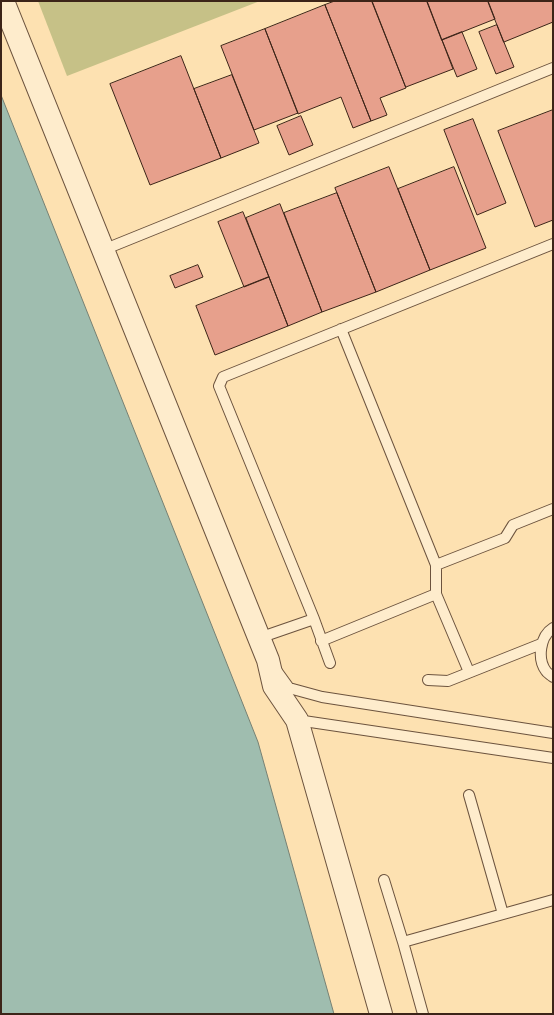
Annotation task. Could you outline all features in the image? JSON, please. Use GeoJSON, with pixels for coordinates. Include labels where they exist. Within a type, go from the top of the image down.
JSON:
{"type":"FeatureCollection","features":[{"type":"Feature","properties":{"kind":"street"},"geometry":{"type":"LineString","coordinates":[[3,1],[260,638],[268,660],[274,686],[297,720],[381,1014]]}},
{"type":"Feature","properties":{"kind":"lane"},"geometry":{"type":"LineString","coordinates":[[103,250],[553,68]]}},
{"type":"Feature","properties":{"kind":"lane"},"geometry":{"type":"LineString","coordinates":[[330,663],[314,619],[219,386],[223,377],[553,244]]}},
{"type":"Feature","properties":{"kind":"lane"},"geometry":{"type":"LineString","coordinates":[[341,329],[436,565],[436,594],[470,672]]}},
{"type":"Feature","properties":{"kind":"lane"},"geometry":{"type":"LineString","coordinates":[[436,565],[505,538],[513,525],[553,509]]}},
{"type":"Feature","properties":{"kind":"lane"},"geometry":{"type":"LineString","coordinates":[[321,641],[436,594]]}},
{"type":"Feature","properties":{"kind":"lane"},"geometry":{"type":"LineString","coordinates":[[260,638],[314,619]]}},
{"type":"Feature","properties":{"kind":"lane"},"geometry":{"type":"LineString","coordinates":[[553,628],[548,632],[541,644],[541,657],[545,670],[553,677]]}},
{"type":"Feature","properties":{"kind":"lane"},"geometry":{"type":"LineString","coordinates":[[428,680],[448,681],[541,644]]}},
{"type":"Feature","properties":{"kind":"lane"},"geometry":{"type":"LineString","coordinates":[[268,660],[289,688],[322,697],[553,733]]}},
{"type":"Feature","properties":{"kind":"lane"},"geometry":{"type":"LineString","coordinates":[[297,720],[553,758]]}},
{"type":"Feature","properties":{"kind":"lane"},"geometry":{"type":"LineString","coordinates":[[469,795],[503,914]]}},
{"type":"Feature","properties":{"kind":"lane"},"geometry":{"type":"LineString","coordinates":[[384,880],[423,1014]]}},
{"type":"Feature","properties":{"kind":"lane"},"geometry":{"type":"LineString","coordinates":[[403,942],[553,900]]}},
{"type":"Feature","properties":{"kind":"shaded area"},"geometry":{"type":"Polygon","coordinates":[[[38,1],[260,1],[67,76],[38,1]]]}},
{"type":"Feature","properties":{"kind":"shaded area"},"geometry":{"type":"Polygon","coordinates":[[[1,95],[258,742],[334,1014],[1,1014],[1,95]]]}},
{"type":"Feature","properties":{"kind":"building"},"geometry":{"type":"Polygon","coordinates":[[[335,1],[372,1],[406,88],[380,98],[387,115],[371,121],[325,5],[335,1]]]}},
{"type":"Feature","properties":{"kind":"building"},"geometry":{"type":"Polygon","coordinates":[[[372,1],[427,1],[453,69],[406,87],[372,1]]]}},
{"type":"Feature","properties":{"kind":"building"},"geometry":{"type":"Polygon","coordinates":[[[427,1],[488,1],[495,19],[442,40],[427,1]]]}},
{"type":"Feature","properties":{"kind":"building"},"geometry":{"type":"Polygon","coordinates":[[[488,1],[553,1],[553,22],[504,42],[488,1]]]}},
{"type":"Feature","properties":{"kind":"building"},"geometry":{"type":"Polygon","coordinates":[[[325,5],[371,121],[353,128],[341,97],[298,114],[265,29],[325,5]]]}},
{"type":"Feature","properties":{"kind":"building"},"geometry":{"type":"Polygon","coordinates":[[[497,25],[514,67],[496,74],[479,32],[497,25]]]}},
{"type":"Feature","properties":{"kind":"building"},"geometry":{"type":"Polygon","coordinates":[[[265,29],[298,113],[254,130],[221,46],[265,29]]]}},
{"type":"Feature","properties":{"kind":"building"},"geometry":{"type":"Polygon","coordinates":[[[462,32],[477,69],[457,77],[442,40],[462,32]]]}},
{"type":"Feature","properties":{"kind":"building"},"geometry":{"type":"Polygon","coordinates":[[[181,56],[221,158],[150,185],[110,84],[181,56]]]}},
{"type":"Feature","properties":{"kind":"building"},"geometry":{"type":"Polygon","coordinates":[[[232,75],[259,143],[221,158],[194,89],[232,75]]]}},
{"type":"Feature","properties":{"kind":"building"},"geometry":{"type":"Polygon","coordinates":[[[553,110],[553,220],[535,227],[498,131],[553,110]]]}},
{"type":"Feature","properties":{"kind":"building"},"geometry":{"type":"Polygon","coordinates":[[[301,116],[313,145],[289,155],[277,126],[301,116]]]}},
{"type":"Feature","properties":{"kind":"building"},"geometry":{"type":"Polygon","coordinates":[[[473,119],[506,203],[477,215],[444,130],[473,119]]]}},
{"type":"Feature","properties":{"kind":"building"},"geometry":{"type":"Polygon","coordinates":[[[389,167],[430,270],[376,292],[335,188],[389,167]]]}},
{"type":"Feature","properties":{"kind":"building"},"geometry":{"type":"Polygon","coordinates":[[[454,167],[486,248],[430,270],[398,189],[454,167]]]}},
{"type":"Feature","properties":{"kind":"building"},"geometry":{"type":"Polygon","coordinates":[[[337,193],[376,292],[322,312],[284,213],[337,193]]]}},
{"type":"Feature","properties":{"kind":"building"},"geometry":{"type":"Polygon","coordinates":[[[280,204],[322,312],[288,326],[246,218],[280,204]]]}},
{"type":"Feature","properties":{"kind":"building"},"geometry":{"type":"Polygon","coordinates":[[[243,212],[269,277],[244,287],[218,222],[243,212]]]}},
{"type":"Feature","properties":{"kind":"building"},"geometry":{"type":"Polygon","coordinates":[[[198,265],[203,277],[175,288],[170,276],[198,265]]]}},
{"type":"Feature","properties":{"kind":"building"},"geometry":{"type":"Polygon","coordinates":[[[269,277],[288,326],[215,355],[196,306],[269,277]]]}}]}
